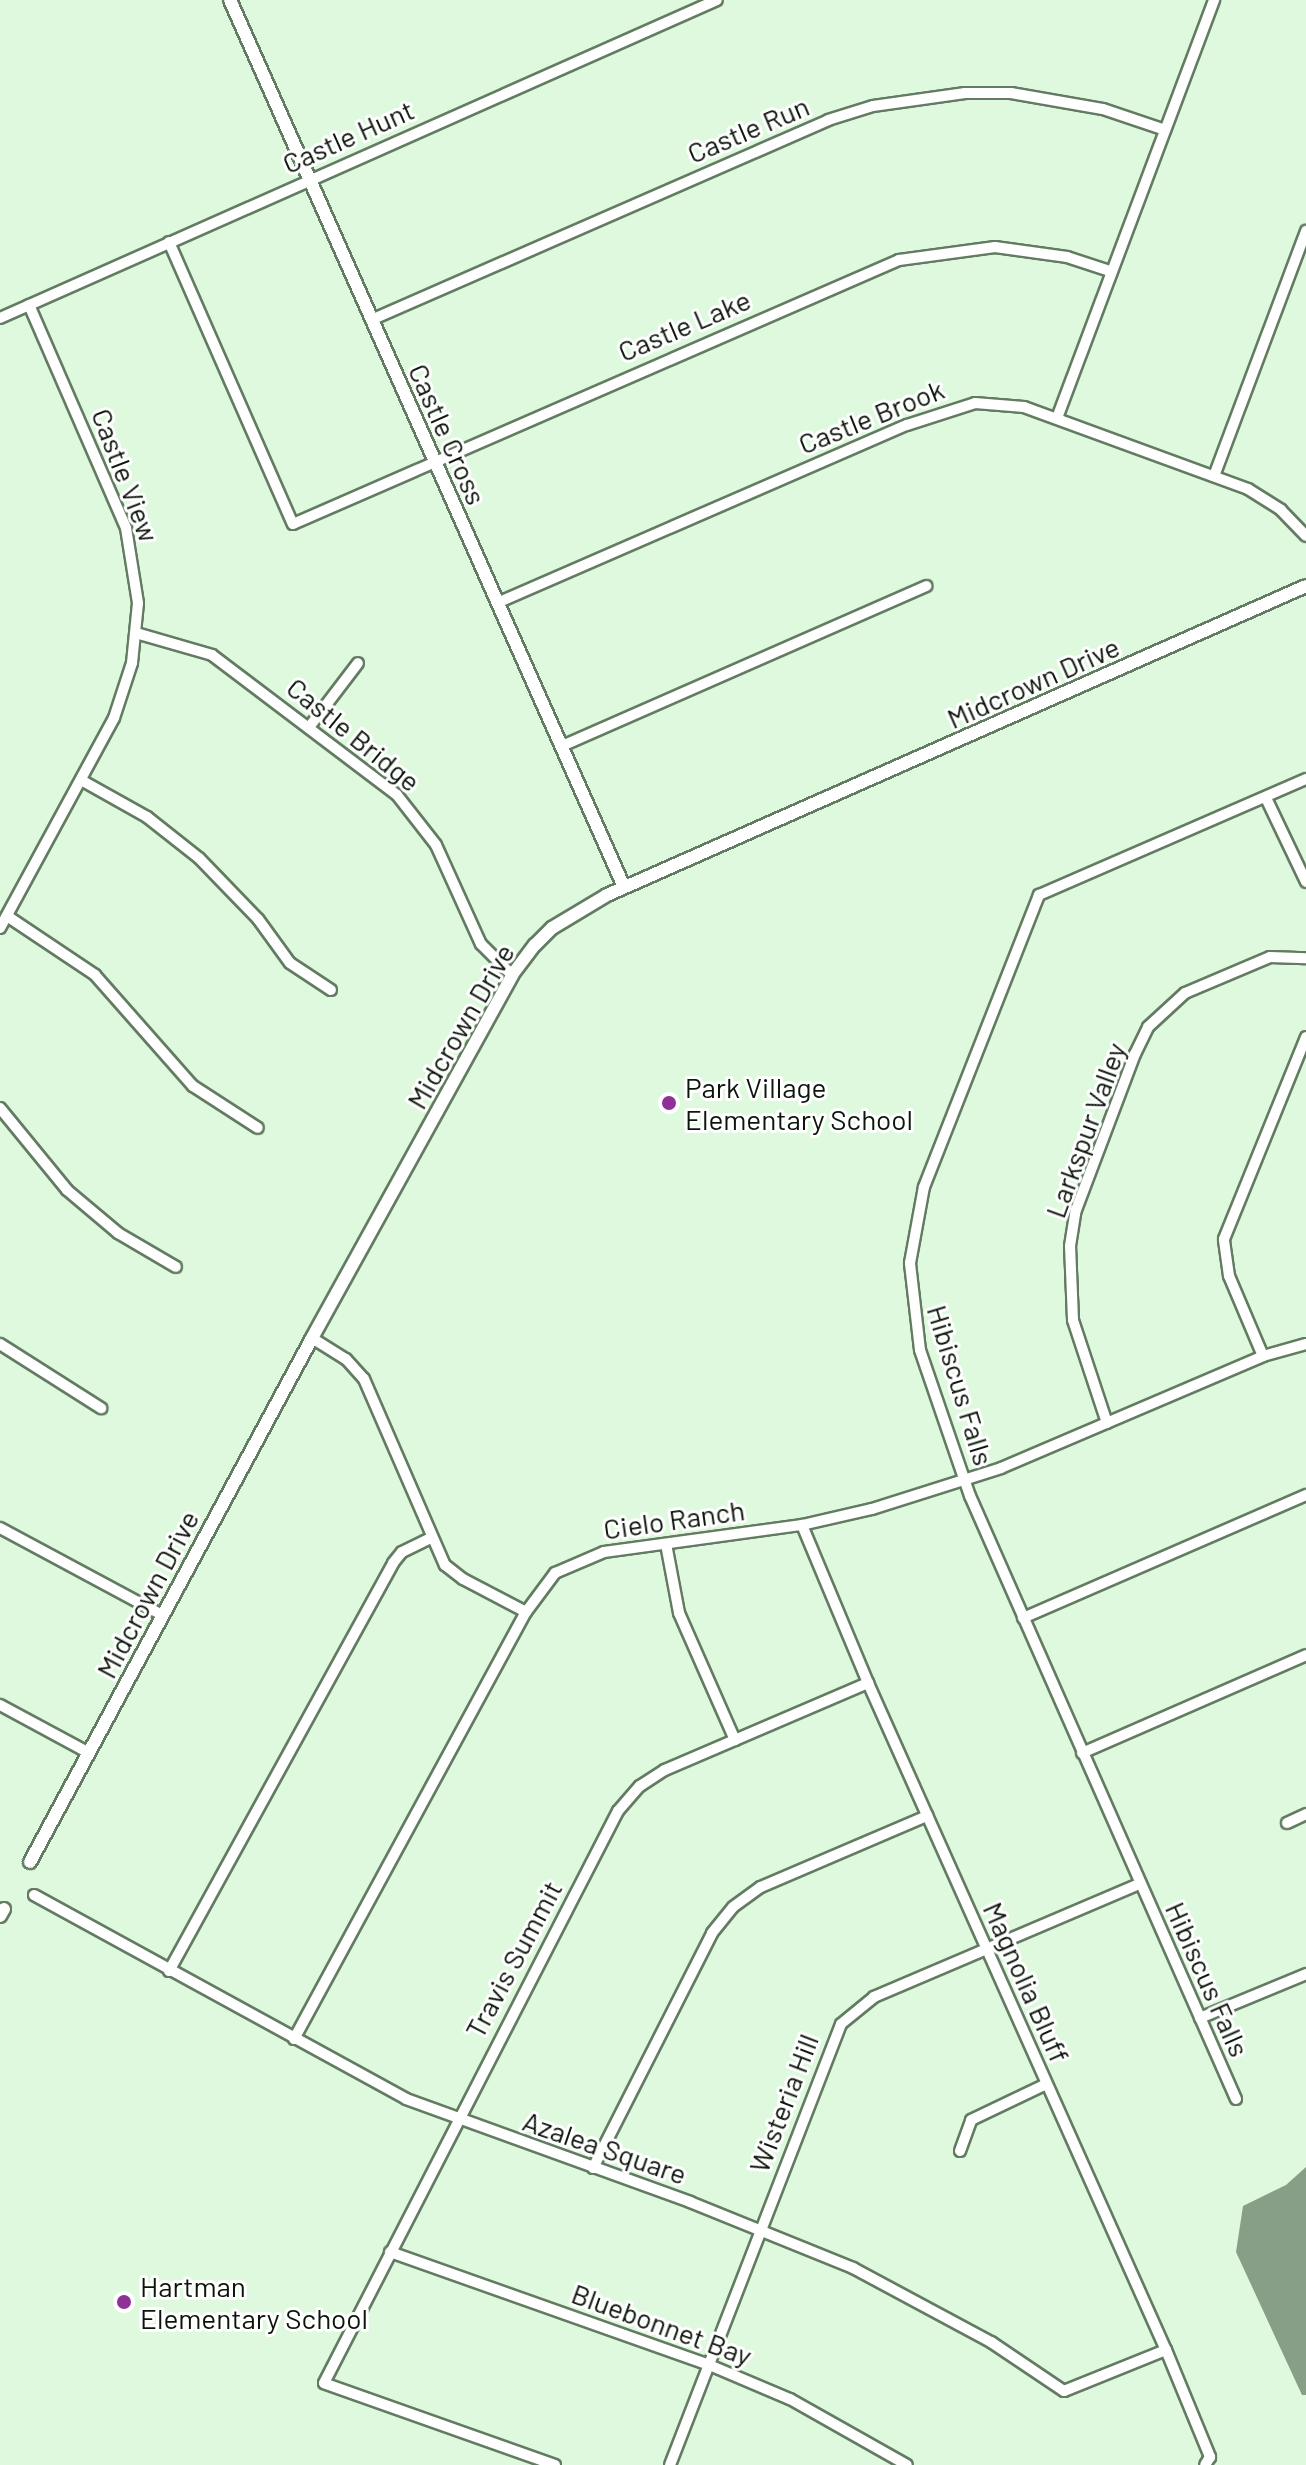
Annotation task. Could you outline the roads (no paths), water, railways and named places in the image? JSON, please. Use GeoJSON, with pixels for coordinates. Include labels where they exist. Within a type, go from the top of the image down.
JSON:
{"type":"FeatureCollection","features":[{"type":"Feature","properties":{"kind":"street","name":"Castle Cross"},"geometry":{"type":"LineString","coordinates":[[230,0],[624,887]]}},
{"type":"Feature","properties":{"kind":"street","name":"Castle Hunt"},"geometry":{"type":"LineString","coordinates":[[0,318],[717,0]]}},
{"type":"Feature","properties":{"kind":"street"},"geometry":{"type":"LineString","coordinates":[[1057,418],[1214,0]]}},
{"type":"Feature","properties":{"kind":"street","name":"Castle Run"},"geometry":{"type":"LineString","coordinates":[[371,320],[828,120],[873,106],[934,96],[1011,93],[1103,109],[1165,130]]}},
{"type":"Feature","properties":{"kind":"street"},"geometry":{"type":"LineString","coordinates":[[1214,476],[1306,231]]}},
{"type":"Feature","properties":{"kind":"street","name":"Castle Lake"},"geometry":{"type":"LineString","coordinates":[[169,242],[293,524],[433,460],[899,260],[995,247],[1067,257],[1110,271]]}},
{"type":"Feature","properties":{"kind":"street","name":"Castle View"},"geometry":{"type":"LineString","coordinates":[[0,928],[81,780],[125,691],[136,633],[137,578],[126,528],[29,305]]}},
{"type":"Feature","properties":{"kind":"street","name":"Castle Brook"},"geometry":{"type":"LineString","coordinates":[[497,603],[949,407],[999,403],[1057,418],[1214,476],[1271,502],[1306,536]]}},
{"type":"Feature","properties":{"kind":"street"},"geometry":{"type":"LineString","coordinates":[[562,746],[926,586]]}},
{"type":"Feature","properties":{"kind":"street","name":"Midcrown Drive"},"geometry":{"type":"LineString","coordinates":[[30,1862],[312,1338],[512,975],[552,928],[624,887],[1288,597],[1306,586]]}},
{"type":"Feature","properties":{"kind":"street","name":"Midcrown Drive"},"geometry":{"type":"LineString","coordinates":[[1288,597],[1306,594]]}},
{"type":"Feature","properties":{"kind":"street","name":"Castle Bridge"},"geometry":{"type":"LineString","coordinates":[[136,633],[212,655],[310,726],[410,807],[436,845],[481,944],[512,975]]}},
{"type":"Feature","properties":{"kind":"street"},"geometry":{"type":"LineString","coordinates":[[310,726],[358,663]]}},
{"type":"Feature","properties":{"kind":"street","name":"Hibiscus Falls"},"geometry":{"type":"LineString","coordinates":[[1236,2099],[964,1480],[913,1320],[912,1236],[924,1187],[1039,895],[1306,779]]}},
{"type":"Feature","properties":{"kind":"street"},"geometry":{"type":"LineString","coordinates":[[81,780],[147,817],[199,858],[258,919],[290,963],[331,990]]}},
{"type":"Feature","properties":{"kind":"street"},"geometry":{"type":"LineString","coordinates":[[1266,798],[1306,882]]}},
{"type":"Feature","properties":{"kind":"street"},"geometry":{"type":"LineString","coordinates":[[7,916],[95,975],[193,1086],[258,1128]]}},
{"type":"Feature","properties":{"kind":"street","name":"Larkspur Valley"},"geometry":{"type":"LineString","coordinates":[[1107,1423],[1073,1320],[1070,1246],[1076,1210],[1135,1054],[1155,1018],[1185,993],[1270,957],[1306,958]]}},
{"type":"Feature","properties":{"kind":"street"},"geometry":{"type":"LineString","coordinates":[[1263,1356],[1229,1276],[1224,1239],[1306,1037]]}},
{"type":"Feature","properties":{"kind":"street"},"geometry":{"type":"LineString","coordinates":[[0,1108],[67,1190],[118,1233],[176,1267]]}},
{"type":"Feature","properties":{"kind":"street"},"geometry":{"type":"LineString","coordinates":[[312,1338],[346,1359],[364,1379],[431,1538],[453,1572],[526,1612]]}},
{"type":"Feature","properties":{"kind":"street"},"geometry":{"type":"LineString","coordinates":[[0,1344],[101,1408]]}},
{"type":"Feature","properties":{"kind":"street","name":"Cielo Ranch"},"geometry":{"type":"LineString","coordinates":[[294,2039],[526,1612],[544,1585],[572,1563],[604,1552],[802,1525],[964,1480],[1263,1356],[1306,1344]]}},
{"type":"Feature","properties":{"kind":"street"},"geometry":{"type":"LineString","coordinates":[[1023,1618],[1306,1495]]}},
{"type":"Feature","properties":{"kind":"street","name":"Magnolia Bluff"},"geometry":{"type":"LineString","coordinates":[[802,1525],[868,1683],[1166,2350],[1207,2461]]}},
{"type":"Feature","properties":{"kind":"street"},"geometry":{"type":"LineString","coordinates":[[0,1528],[162,1615]]}},
{"type":"Feature","properties":{"kind":"street"},"geometry":{"type":"LineString","coordinates":[[169,1971],[393,1563],[402,1552],[431,1538]]}},
{"type":"Feature","properties":{"kind":"street"},"geometry":{"type":"LineString","coordinates":[[666,1544],[679,1613],[735,1740]]}},
{"type":"Feature","properties":{"kind":"street"},"geometry":{"type":"LineString","coordinates":[[1082,1753],[1306,1655]]}},
{"type":"Feature","properties":{"kind":"street","name":"Travis Summit"},"geometry":{"type":"LineString","coordinates":[[555,2465],[324,2383],[456,2120],[618,1811],[640,1786],[665,1770],[868,1683]]}},
{"type":"Feature","properties":{"kind":"street"},"geometry":{"type":"LineString","coordinates":[[0,1705],[89,1753]]}},
{"type":"Feature","properties":{"kind":"street"},"geometry":{"type":"LineString","coordinates":[[1287,1823],[1306,1814]]}},
{"type":"Feature","properties":{"kind":"street"},"geometry":{"type":"LineString","coordinates":[[593,2168],[712,1933],[733,1907],[761,1887],[927,1816]]}},
{"type":"Feature","properties":{"kind":"street","name":"Wisteria Hill"},"geometry":{"type":"LineString","coordinates":[[670,2465],[841,2024],[874,1997],[1139,1884]]}},
{"type":"Feature","properties":{"kind":"street","name":"Azalea Square"},"geometry":{"type":"LineString","coordinates":[[34,1895],[294,2039],[456,2120],[760,2229],[923,2303],[1064,2391],[1166,2350]]}},
{"type":"Feature","properties":{"kind":"street"},"geometry":{"type":"LineString","coordinates":[[1200,2018],[1306,1974]]}},
{"type":"Feature","properties":{"kind":"street"},"geometry":{"type":"LineString","coordinates":[[960,2151],[971,2120],[1046,2084]]}},
{"type":"Feature","properties":{"kind":"street","name":"Bluebonnet Bay"},"geometry":{"type":"LineString","coordinates":[[390,2252],[707,2364],[790,2399],[907,2465]]}},
{"type":"Feature","properties":{"kind":"place","name":"Park Village Elementary School"},"geometry":{"type":"Point","coordinates":[669,1103]}},
{"type":"Feature","properties":{"kind":"place","name":"Hartman Elementary School"},"geometry":{"type":"Point","coordinates":[124,2302]}}]}
